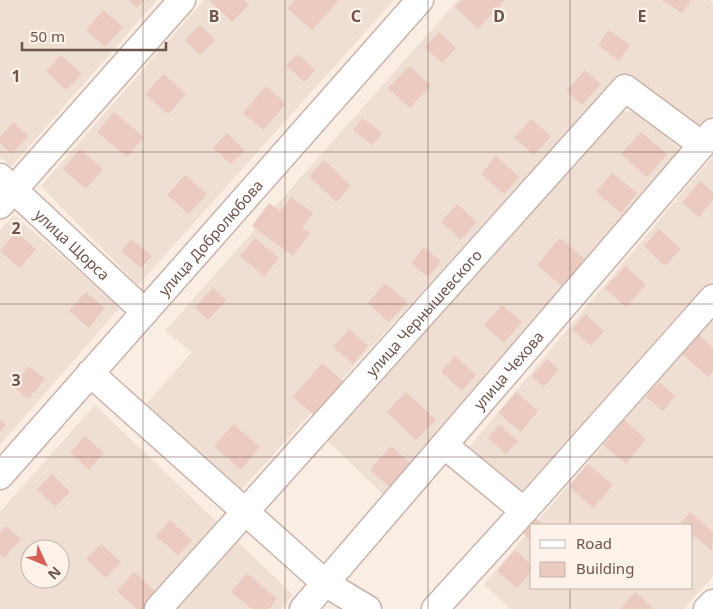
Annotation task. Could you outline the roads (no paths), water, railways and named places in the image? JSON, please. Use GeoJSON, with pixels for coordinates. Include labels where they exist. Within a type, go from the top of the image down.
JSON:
{"type":"FeatureCollection","features":[{"type":"Feature","properties":{"kind":"street"},"geometry":{"type":"LineString","coordinates":[[5,191],[182,0]]}},
{"type":"Feature","properties":{"kind":"street","name":"улица Добролюбова"},"geometry":{"type":"LineString","coordinates":[[0,476],[420,0]]}},
{"type":"Feature","properties":{"kind":"street","name":"улица Чернышевского"},"geometry":{"type":"LineString","coordinates":[[158,609],[625,88],[707,138]]}},
{"type":"Feature","properties":{"kind":"street","name":"улица Чехова"},"geometry":{"type":"LineString","coordinates":[[303,609],[707,138]]}},
{"type":"Feature","properties":{"kind":"street","name":"улица Щорса"},"geometry":{"type":"LineString","coordinates":[[5,191],[145,312]]}},
{"type":"Feature","properties":{"kind":"street"},"geometry":{"type":"LineString","coordinates":[[435,609],[713,298]]}},
{"type":"Feature","properties":{"kind":"street"},"geometry":{"type":"LineString","coordinates":[[90,373],[326,583],[368,609]]}},
{"type":"Feature","properties":{"kind":"street"},"geometry":{"type":"LineString","coordinates":[[444,445],[524,511]]}},
{"type":"Feature","properties":{"kind":"street"},"geometry":{"type":"LineString","coordinates":[[707,609],[713,602]]}}]}
